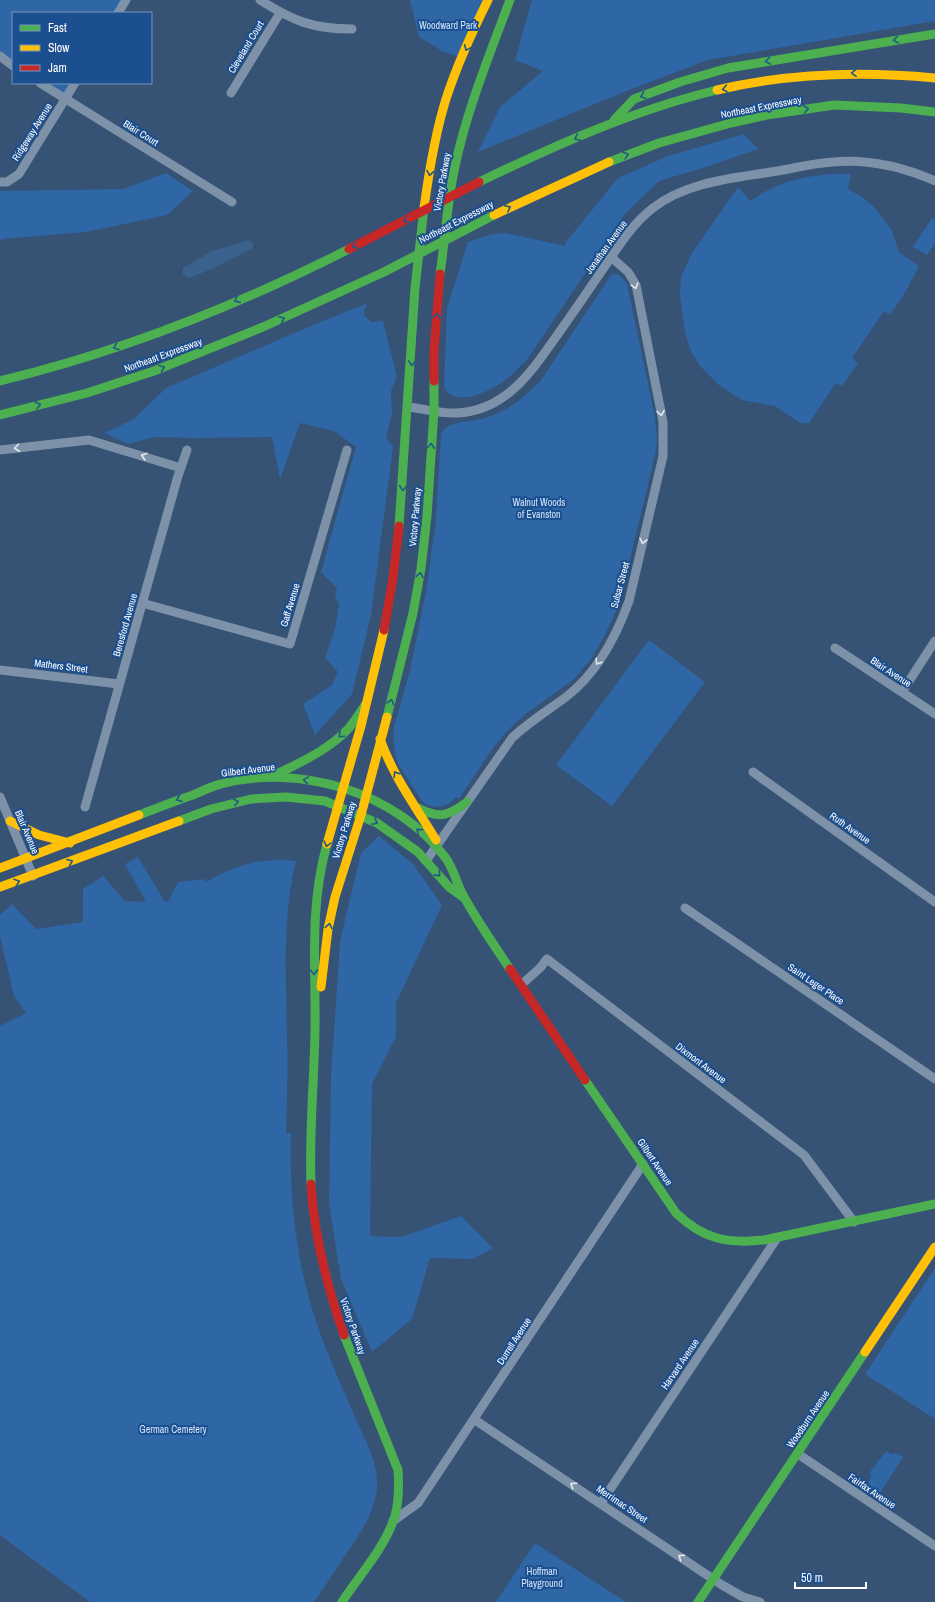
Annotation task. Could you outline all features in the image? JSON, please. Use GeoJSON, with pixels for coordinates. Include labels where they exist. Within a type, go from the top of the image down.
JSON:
{"type":"FeatureCollection","features":[{"type":"Feature","properties":{"kind":"main road","name":"Victory Parkway"},"geometry":{"type":"LineString","coordinates":[[342,1602],[377,1550],[393,1521],[399,1493],[398,1470],[345,1341],[323,1269],[316,1235],[310,1170],[315,1034],[314,905],[320,868],[379,654],[391,596],[402,501],[422,217],[437,132],[462,58],[488,0]]}},
{"type":"Feature","properties":{"kind":"main road","name":"Victory Parkway"},"geometry":{"type":"LineString","coordinates":[[315,1034],[328,929],[335,897],[361,815],[398,674],[413,613],[421,569],[427,516],[434,411],[434,350],[439,281],[454,172],[464,126],[510,0]]}},
{"type":"Feature","properties":{"kind":"main road"},"geometry":{"type":"LineString","coordinates":[[612,122],[634,99],[680,82],[728,68],[935,34]]}},
{"type":"Feature","properties":{"kind":"main road"},"geometry":{"type":"LineString","coordinates":[[0,381],[114,348],[167,329],[290,277],[478,183],[612,122],[657,106],[723,89],[798,76],[864,73],[935,78]]}},
{"type":"Feature","properties":{"kind":"main road","name":"Northeast Expressway"},"geometry":{"type":"LineString","coordinates":[[0,415],[87,393],[154,371],[263,328],[384,272],[538,193],[619,157],[658,143],[731,123],[767,115],[834,105],[901,108],[935,112]]}},
{"type":"Feature","properties":{"kind":"main road"},"geometry":{"type":"LineString","coordinates":[[271,777],[321,751],[336,740],[348,729],[365,705]]}},
{"type":"Feature","properties":{"kind":"main road","name":"Gilbert Avenue"},"geometry":{"type":"LineString","coordinates":[[380,739],[384,753],[392,768],[416,807],[437,846],[452,867],[464,897],[521,985],[676,1213],[686,1223],[708,1236],[726,1240],[753,1242],[935,1204]]}},
{"type":"Feature","properties":{"kind":"main road","name":"Gilbert Avenue"},"geometry":{"type":"LineString","coordinates":[[0,868],[70,843],[209,788],[237,781],[271,777],[311,780],[365,797],[389,809],[407,821],[437,846]]}},
{"type":"Feature","properties":{"kind":"main road","name":"Gilbert Avenue"},"geometry":{"type":"LineString","coordinates":[[0,887],[211,809],[251,799],[286,797],[325,801],[361,815],[388,830],[406,842],[426,861],[449,887],[464,897]]}},
{"type":"Feature","properties":{"kind":"main road"},"geometry":{"type":"LineString","coordinates":[[416,807],[428,814],[436,816],[453,812],[467,802]]}},
{"type":"Feature","properties":{"kind":"main road"},"geometry":{"type":"LineString","coordinates":[[10,821],[44,837],[70,843]]}},
{"type":"Feature","properties":{"kind":"main road","name":"Woodburn Avenue"},"geometry":{"type":"LineString","coordinates":[[698,1602],[935,1247]]}},
{"type":"Feature","properties":{"kind":"street"},"geometry":{"type":"LineString","coordinates":[[119,12],[126,0]]}},
{"type":"Feature","properties":{"kind":"street"},"geometry":{"type":"LineString","coordinates":[[260,0],[280,13],[313,26],[330,29],[352,29]]}},
{"type":"Feature","properties":{"kind":"street","name":"Cleveland Court"},"geometry":{"type":"LineString","coordinates":[[231,93],[280,13]]}},
{"type":"Feature","properties":{"kind":"street"},"geometry":{"type":"LineString","coordinates":[[0,56],[7,63]]}},
{"type":"Feature","properties":{"kind":"street","name":"Blair Court"},"geometry":{"type":"LineString","coordinates":[[41,84],[65,100],[232,202]]}},
{"type":"Feature","properties":{"kind":"street","name":"Ridgeway Avenue"},"geometry":{"type":"LineString","coordinates":[[0,182],[7,182],[19,174],[74,84]]}},
{"type":"Feature","properties":{"kind":"street","name":"Jonathan Avenue"},"geometry":{"type":"LineString","coordinates":[[409,407],[457,413],[475,410],[499,400],[514,390],[535,367],[628,232],[653,208],[673,195],[699,185],[832,162],[855,161],[877,163],[898,167],[935,181]]}},
{"type":"Feature","properties":{"kind":"street","name":"Sulsar Street"},"geometry":{"type":"LineString","coordinates":[[426,861],[512,738],[525,725],[566,697],[579,686],[591,672],[599,661],[622,619],[629,601],[662,456],[663,422],[636,285],[628,272],[611,257]]}},
{"type":"Feature","properties":{"kind":"street"},"geometry":{"type":"LineString","coordinates":[[0,450],[89,440],[181,468]]}},
{"type":"Feature","properties":{"kind":"street","name":"Beresford Avenue"},"geometry":{"type":"LineString","coordinates":[[85,807],[142,603],[187,450]]}},
{"type":"Feature","properties":{"kind":"street","name":"Gaff Avenue"},"geometry":{"type":"LineString","coordinates":[[142,603],[290,644],[347,450]]}},
{"type":"Feature","properties":{"kind":"street"},"geometry":{"type":"LineString","coordinates":[[902,692],[935,641]]}},
{"type":"Feature","properties":{"kind":"street","name":"Blair Avenue"},"geometry":{"type":"LineString","coordinates":[[835,648],[935,714]]}},
{"type":"Feature","properties":{"kind":"street","name":"Mathers Street"},"geometry":{"type":"LineString","coordinates":[[0,670],[119,684]]}},
{"type":"Feature","properties":{"kind":"street","name":"Ruth Avenue"},"geometry":{"type":"LineString","coordinates":[[753,772],[935,902]]}},
{"type":"Feature","properties":{"kind":"street","name":"Blair Avenue"},"geometry":{"type":"LineString","coordinates":[[0,797],[33,876]]}},
{"type":"Feature","properties":{"kind":"street","name":"Saint Leger Place"},"geometry":{"type":"LineString","coordinates":[[685,908],[935,1079]]}},
{"type":"Feature","properties":{"kind":"street","name":"Dixmont Avenue"},"geometry":{"type":"LineString","coordinates":[[521,985],[540,968],[547,959],[804,1155],[854,1222]]}},
{"type":"Feature","properties":{"kind":"street","name":"Durrell Avenue"},"geometry":{"type":"LineString","coordinates":[[393,1521],[418,1503],[475,1420],[643,1164]]}},
{"type":"Feature","properties":{"kind":"street","name":"Harvard Avenue"},"geometry":{"type":"LineString","coordinates":[[601,1503],[777,1238]]}},
{"type":"Feature","properties":{"kind":"street","name":"Merrimac Street"},"geometry":{"type":"LineString","coordinates":[[475,1420],[713,1579],[743,1597],[760,1602]]}},
{"type":"Feature","properties":{"kind":"street","name":"Fairfax Avenue"},"geometry":{"type":"LineString","coordinates":[[798,1454],[935,1546]]}},
{"type":"Feature","properties":{"kind":"green space"},"geometry":{"type":"Polygon","coordinates":[[[0,0],[126,0],[119,12],[12,12],[12,65],[0,56],[0,0]]]}},
{"type":"Feature","properties":{"kind":"green space","name":"Woodward Park"},"geometry":{"type":"Polygon","coordinates":[[[410,0],[488,0],[462,58],[442,51],[419,37],[410,0]]]}},
{"type":"Feature","properties":{"kind":"green space"},"geometry":{"type":"Polygon","coordinates":[[[532,0],[935,0],[935,21],[708,60],[624,92],[478,152],[500,107],[543,71],[515,60],[532,0]]]}},
{"type":"Feature","properties":{"kind":"green space"},"geometry":{"type":"Polygon","coordinates":[[[42,84],[74,84],[65,99],[42,84]]]}},
{"type":"Feature","properties":{"kind":"green space"},"geometry":{"type":"Polygon","coordinates":[[[744,134],[758,149],[659,181],[625,214],[527,360],[510,376],[490,390],[472,396],[455,396],[449,393],[444,386],[447,308],[468,242],[492,234],[506,233],[565,246],[566,242],[618,178],[668,156],[744,134]]]}},
{"type":"Feature","properties":{"kind":"green space"},"geometry":{"type":"Polygon","coordinates":[[[166,173],[193,191],[167,215],[86,232],[2,239],[0,241],[0,191],[123,189],[166,173]]]}},
{"type":"Feature","properties":{"kind":"green space"},"geometry":{"type":"Polygon","coordinates":[[[832,174],[851,174],[848,189],[862,197],[875,208],[892,231],[899,252],[919,266],[906,291],[890,315],[884,311],[852,358],[858,363],[842,386],[836,383],[809,423],[800,423],[775,406],[742,400],[720,386],[700,366],[691,351],[685,333],[680,295],[681,277],[692,253],[738,187],[750,201],[770,189],[789,182],[809,177],[832,174]]]}},
{"type":"Feature","properties":{"kind":"green space"},"geometry":{"type":"Polygon","coordinates":[[[932,218],[935,220],[935,243],[927,255],[913,247],[932,218]]]}},
{"type":"Feature","properties":{"kind":"green space","name":"Walnut Woods of Evanston"},"geometry":{"type":"Polygon","coordinates":[[[612,274],[618,274],[627,283],[655,417],[657,440],[655,455],[619,605],[604,637],[591,659],[574,679],[523,716],[506,732],[493,748],[459,799],[456,797],[449,804],[439,807],[430,806],[422,801],[398,764],[393,737],[394,727],[410,670],[426,592],[436,519],[441,434],[444,429],[454,424],[485,418],[501,412],[516,403],[529,392],[541,380],[612,274]]]}},
{"type":"Feature","properties":{"kind":"green space"},"geometry":{"type":"Polygon","coordinates":[[[368,303],[365,308],[364,315],[371,322],[383,321],[397,377],[391,391],[392,415],[386,437],[393,447],[371,615],[352,694],[315,735],[303,704],[332,685],[338,672],[325,658],[335,629],[339,605],[335,597],[337,588],[321,572],[356,447],[334,431],[300,423],[280,479],[272,437],[154,437],[128,444],[104,433],[134,419],[166,388],[368,303]]]}},
{"type":"Feature","properties":{"kind":"green space"},"geometry":{"type":"Polygon","coordinates":[[[649,640],[705,682],[612,806],[556,765],[649,640]]]}},
{"type":"Feature","properties":{"kind":"green space"},"geometry":{"type":"Polygon","coordinates":[[[379,836],[413,864],[442,905],[396,1003],[396,1037],[372,1084],[370,1236],[401,1237],[461,1216],[493,1248],[473,1259],[430,1258],[412,1319],[372,1352],[341,1279],[329,1204],[331,1077],[340,941],[361,853],[379,836]]]}},
{"type":"Feature","properties":{"kind":"green space","name":"German Cemetery"},"geometry":{"type":"Polygon","coordinates":[[[138,857],[165,902],[168,902],[178,882],[204,879],[206,882],[238,867],[260,861],[296,861],[289,904],[286,948],[286,1133],[291,1133],[291,1184],[296,1234],[305,1284],[312,1309],[320,1333],[374,1461],[377,1479],[377,1489],[373,1507],[366,1523],[314,1602],[90,1602],[0,1535],[0,1026],[26,1013],[14,996],[0,936],[0,915],[12,904],[36,929],[83,922],[83,889],[103,876],[125,901],[146,902],[125,864],[138,857]]]}},
{"type":"Feature","properties":{"kind":"green space"},"geometry":{"type":"Polygon","coordinates":[[[935,1268],[935,1419],[865,1374],[935,1268]]]}},
{"type":"Feature","properties":{"kind":"green space"},"geometry":{"type":"Polygon","coordinates":[[[886,1451],[892,1454],[896,1453],[903,1457],[880,1493],[868,1484],[871,1477],[870,1472],[886,1451]]]}},
{"type":"Feature","properties":{"kind":"green space","name":"Hoffman Playground"},"geometry":{"type":"Polygon","coordinates":[[[535,1543],[626,1602],[496,1602],[535,1543]]]}},
{"type":"Feature","properties":{"kind":"shaded area"},"geometry":{"type":"Polygon","coordinates":[[[248,240],[253,243],[253,248],[212,269],[189,278],[183,275],[183,268],[212,251],[248,240]]]}},
{"type":"Feature","properties":{"kind":"traffic: fast"},"geometry":{"type":"LineString","coordinates":[[440,274],[450,197],[459,149],[471,106],[510,0]]}},
{"type":"Feature","properties":{"kind":"traffic: fast"},"geometry":{"type":"LineString","coordinates":[[614,120],[634,99],[680,82],[728,68],[935,34]]}},
{"type":"Feature","properties":{"kind":"traffic: fast"},"geometry":{"type":"LineString","coordinates":[[479,182],[566,142],[626,118],[686,98],[717,90]]}},
{"type":"Feature","properties":{"kind":"traffic: fast"},"geometry":{"type":"LineString","coordinates":[[609,162],[659,143],[731,123],[767,115],[834,105],[901,108],[935,112]]}},
{"type":"Feature","properties":{"kind":"traffic: fast"},"geometry":{"type":"LineString","coordinates":[[399,526],[415,288],[424,208]]}},
{"type":"Feature","properties":{"kind":"traffic: fast"},"geometry":{"type":"LineString","coordinates":[[0,415],[87,393],[154,371],[263,327],[384,272],[494,215]]}},
{"type":"Feature","properties":{"kind":"traffic: fast"},"geometry":{"type":"LineString","coordinates":[[0,381],[90,356],[178,325],[265,289],[349,249]]}},
{"type":"Feature","properties":{"kind":"traffic: fast"},"geometry":{"type":"LineString","coordinates":[[387,717],[413,613],[421,569],[427,516],[434,411],[434,381]]}},
{"type":"Feature","properties":{"kind":"traffic: fast"},"geometry":{"type":"LineString","coordinates":[[273,776],[303,761],[332,743],[349,728],[365,705]]}},
{"type":"Feature","properties":{"kind":"traffic: fast"},"geometry":{"type":"LineString","coordinates":[[139,815],[214,786],[251,778],[282,777],[313,781],[344,788],[373,800],[400,815],[425,834],[445,857],[451,866],[468,905],[510,969]]}},
{"type":"Feature","properties":{"kind":"traffic: fast"},"geometry":{"type":"LineString","coordinates":[[179,821],[211,809],[251,799],[286,797],[325,801],[377,823],[418,852],[449,887],[463,897]]}},
{"type":"Feature","properties":{"kind":"traffic: fast"},"geometry":{"type":"LineString","coordinates":[[416,807],[430,813],[442,815],[454,811],[467,802]]}},
{"type":"Feature","properties":{"kind":"traffic: fast"},"geometry":{"type":"LineString","coordinates":[[311,1184],[316,914],[321,868],[327,844]]}},
{"type":"Feature","properties":{"kind":"traffic: fast"},"geometry":{"type":"LineString","coordinates":[[585,1080],[676,1213],[696,1229],[716,1238],[738,1241],[764,1240],[935,1204]]}},
{"type":"Feature","properties":{"kind":"traffic: fast"},"geometry":{"type":"LineString","coordinates":[[342,1602],[379,1550],[391,1528],[395,1516],[399,1487],[398,1470],[344,1335]]}},
{"type":"Feature","properties":{"kind":"traffic: fast"},"geometry":{"type":"LineString","coordinates":[[698,1602],[865,1352]]}},
{"type":"Feature","properties":{"kind":"traffic: slow"},"geometry":{"type":"LineString","coordinates":[[424,208],[433,153],[446,99],[465,49],[488,0]]}},
{"type":"Feature","properties":{"kind":"traffic: slow"},"geometry":{"type":"LineString","coordinates":[[717,90],[771,80],[826,75],[853,74],[935,78]]}},
{"type":"Feature","properties":{"kind":"traffic: slow"},"geometry":{"type":"LineString","coordinates":[[494,215],[609,162]]}},
{"type":"Feature","properties":{"kind":"traffic: slow"},"geometry":{"type":"LineString","coordinates":[[327,844],[361,726],[384,630]]}},
{"type":"Feature","properties":{"kind":"traffic: slow"},"geometry":{"type":"LineString","coordinates":[[321,987],[328,929],[335,897],[361,815],[387,717]]}},
{"type":"Feature","properties":{"kind":"traffic: slow"},"geometry":{"type":"LineString","coordinates":[[380,739],[398,779],[436,840]]}},
{"type":"Feature","properties":{"kind":"traffic: slow"},"geometry":{"type":"LineString","coordinates":[[0,868],[139,815]]}},
{"type":"Feature","properties":{"kind":"traffic: slow"},"geometry":{"type":"LineString","coordinates":[[10,821],[39,835],[70,843]]}},
{"type":"Feature","properties":{"kind":"traffic: slow"},"geometry":{"type":"LineString","coordinates":[[0,887],[179,821]]}},
{"type":"Feature","properties":{"kind":"traffic: slow"},"geometry":{"type":"LineString","coordinates":[[865,1352],[935,1247]]}},
{"type":"Feature","properties":{"kind":"traffic: jam"},"geometry":{"type":"LineString","coordinates":[[349,249],[479,182]]}},
{"type":"Feature","properties":{"kind":"traffic: jam"},"geometry":{"type":"LineString","coordinates":[[434,381],[434,350],[440,274]]}},
{"type":"Feature","properties":{"kind":"traffic: jam"},"geometry":{"type":"LineString","coordinates":[[384,630],[393,578],[399,526]]}},
{"type":"Feature","properties":{"kind":"traffic: jam"},"geometry":{"type":"LineString","coordinates":[[510,969],[585,1080]]}},
{"type":"Feature","properties":{"kind":"traffic: jam"},"geometry":{"type":"LineString","coordinates":[[311,1184],[315,1223],[322,1261],[344,1335]]}}]}
